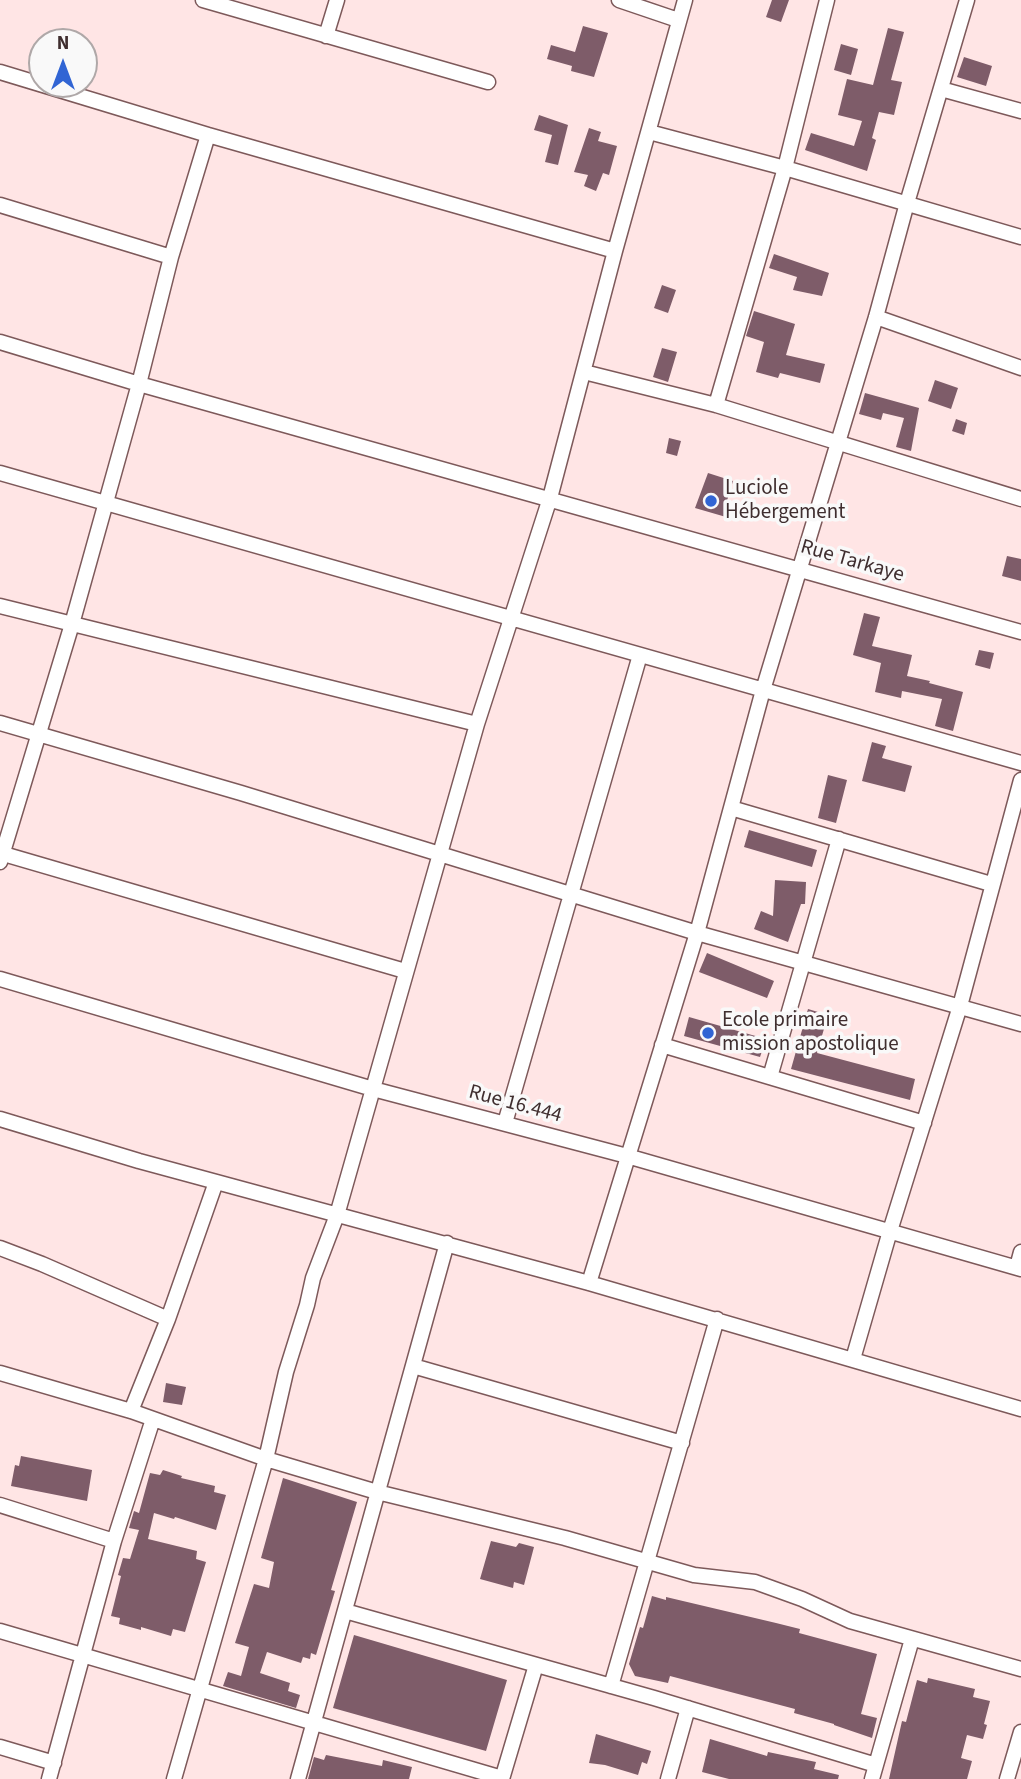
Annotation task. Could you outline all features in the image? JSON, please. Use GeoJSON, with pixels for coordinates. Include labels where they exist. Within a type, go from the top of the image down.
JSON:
{"type":"FeatureCollection","features":[{"type":"Feature","properties":{"kind":"street"},"geometry":{"type":"LineString","coordinates":[[203,0],[488,82]]}},
{"type":"Feature","properties":{"kind":"street"},"geometry":{"type":"LineString","coordinates":[[326,36],[337,0]]}},
{"type":"Feature","properties":{"kind":"street"},"geometry":{"type":"LineString","coordinates":[[619,0],[678,20]]}},
{"type":"Feature","properties":{"kind":"street"},"geometry":{"type":"LineString","coordinates":[[174,1779],[266,1459],[286,1372],[313,1278],[337,1215],[438,854],[550,498],[685,0]]}},
{"type":"Feature","properties":{"kind":"street"},"geometry":{"type":"LineString","coordinates":[[716,405],[785,168],[827,0]]}},
{"type":"Feature","properties":{"kind":"street"},"geometry":{"type":"LineString","coordinates":[[589,1283],[697,933],[763,690],[876,317],[967,0]]}},
{"type":"Feature","properties":{"kind":"street"},"geometry":{"type":"LineString","coordinates":[[0,72],[208,135],[615,251]]}},
{"type":"Feature","properties":{"kind":"street"},"geometry":{"type":"LineString","coordinates":[[941,89],[1021,111]]}},
{"type":"Feature","properties":{"kind":"street"},"geometry":{"type":"LineString","coordinates":[[649,131],[1021,237]]}},
{"type":"Feature","properties":{"kind":"street"},"geometry":{"type":"LineString","coordinates":[[208,135],[171,257],[139,384],[72,624],[1,856],[405,971]]}},
{"type":"Feature","properties":{"kind":"street"},"geometry":{"type":"LineString","coordinates":[[0,205],[171,257]]}},
{"type":"Feature","properties":{"kind":"street"},"geometry":{"type":"LineString","coordinates":[[876,317],[1021,368]]}},
{"type":"Feature","properties":{"kind":"street","name":"Rue Tarkaye"},"geometry":{"type":"LineString","coordinates":[[0,342],[139,384],[1021,632]]}},
{"type":"Feature","properties":{"kind":"street"},"geometry":{"type":"LineString","coordinates":[[584,372],[716,405],[1021,499]]}},
{"type":"Feature","properties":{"kind":"street"},"geometry":{"type":"LineString","coordinates":[[0,473],[1021,763]]}},
{"type":"Feature","properties":{"kind":"street"},"geometry":{"type":"LineString","coordinates":[[0,606],[477,724]]}},
{"type":"Feature","properties":{"kind":"street"},"geometry":{"type":"LineString","coordinates":[[505,1123],[640,655]]}},
{"type":"Feature","properties":{"kind":"street"},"geometry":{"type":"LineString","coordinates":[[0,723],[241,793],[697,933],[1021,1024]]}},
{"type":"Feature","properties":{"kind":"street"},"geometry":{"type":"LineString","coordinates":[[853,1359],[960,1006],[1021,780]]}},
{"type":"Feature","properties":{"kind":"street"},"geometry":{"type":"LineString","coordinates":[[731,808],[991,884]]}},
{"type":"Feature","properties":{"kind":"street"},"geometry":{"type":"LineString","coordinates":[[770,1077],[839,839]]}},
{"type":"Feature","properties":{"kind":"street","name":"Rue 16.444"},"geometry":{"type":"LineString","coordinates":[[0,979],[373,1089],[627,1156],[1019,1268]]}},
{"type":"Feature","properties":{"kind":"street"},"geometry":{"type":"LineString","coordinates":[[662,1045],[924,1123]]}},
{"type":"Feature","properties":{"kind":"street"},"geometry":{"type":"LineString","coordinates":[[0,1119],[216,1182],[717,1319],[1021,1409]]}},
{"type":"Feature","properties":{"kind":"street"},"geometry":{"type":"LineString","coordinates":[[131,1411],[168,1319],[216,1182]]}},
{"type":"Feature","properties":{"kind":"street"},"geometry":{"type":"LineString","coordinates":[[298,1779],[447,1243]]}},
{"type":"Feature","properties":{"kind":"street"},"geometry":{"type":"LineString","coordinates":[[0,1248],[168,1319]]}},
{"type":"Feature","properties":{"kind":"street"},"geometry":{"type":"LineString","coordinates":[[1019,1268],[1021,1252]]}},
{"type":"Feature","properties":{"kind":"street"},"geometry":{"type":"LineString","coordinates":[[611,1686],[717,1319]]}},
{"type":"Feature","properties":{"kind":"street"},"geometry":{"type":"LineString","coordinates":[[413,1366],[682,1444]]}},
{"type":"Feature","properties":{"kind":"street"},"geometry":{"type":"LineString","coordinates":[[0,1373],[131,1411],[266,1459],[377,1492],[565,1538],[694,1574],[755,1582],[802,1599],[850,1622],[1021,1669]]}},
{"type":"Feature","properties":{"kind":"street"},"geometry":{"type":"LineString","coordinates":[[50,1779],[114,1541],[153,1419]]}},
{"type":"Feature","properties":{"kind":"street"},"geometry":{"type":"LineString","coordinates":[[0,1505],[114,1541]]}},
{"type":"Feature","properties":{"kind":"street"},"geometry":{"type":"LineString","coordinates":[[345,1611],[688,1708],[874,1772],[912,1639]]}},
{"type":"Feature","properties":{"kind":"street"},"geometry":{"type":"LineString","coordinates":[[0,1631],[502,1778],[536,1665]]}},
{"type":"Feature","properties":{"kind":"street"},"geometry":{"type":"LineString","coordinates":[[668,1779],[688,1708]]}},
{"type":"Feature","properties":{"kind":"street"},"geometry":{"type":"LineString","coordinates":[[1007,1779],[1021,1732]]}},
{"type":"Feature","properties":{"kind":"street"},"geometry":{"type":"LineString","coordinates":[[0,1747],[54,1763]]}},
{"type":"Feature","properties":{"kind":"building"},"geometry":{"type":"Polygon","coordinates":[[[772,0],[789,0],[781,22],[766,17],[772,0]]]}},
{"type":"Feature","properties":{"kind":"building"},"geometry":{"type":"Polygon","coordinates":[[[583,26],[608,33],[594,77],[571,71],[572,66],[547,59],[551,45],[575,52],[583,26]]]}},
{"type":"Feature","properties":{"kind":"building"},"geometry":{"type":"Polygon","coordinates":[[[888,28],[904,32],[891,80],[902,82],[894,115],[879,112],[872,138],[876,140],[867,171],[805,150],[811,133],[854,146],[862,121],[838,115],[847,79],[873,85],[888,28]]]}},
{"type":"Feature","properties":{"kind":"building"},"geometry":{"type":"Polygon","coordinates":[[[841,44],[858,49],[851,75],[834,70],[841,44]]]}},
{"type":"Feature","properties":{"kind":"building"},"geometry":{"type":"Polygon","coordinates":[[[964,57],[992,66],[986,86],[957,77],[964,57]]]}},
{"type":"Feature","properties":{"kind":"building"},"geometry":{"type":"Polygon","coordinates":[[[539,115],[568,125],[558,165],[545,162],[552,135],[534,130],[539,115]]]}},
{"type":"Feature","properties":{"kind":"building"},"geometry":{"type":"Polygon","coordinates":[[[589,128],[601,132],[598,141],[617,146],[609,175],[603,173],[596,191],[584,186],[588,175],[574,172],[589,128]]]}},
{"type":"Feature","properties":{"kind":"building"},"geometry":{"type":"Polygon","coordinates":[[[774,254],[829,273],[822,296],[793,290],[797,277],[769,268],[774,254]]]}},
{"type":"Feature","properties":{"kind":"building"},"geometry":{"type":"Polygon","coordinates":[[[662,285],[676,290],[668,313],[654,308],[662,285]]]}},
{"type":"Feature","properties":{"kind":"building"},"geometry":{"type":"Polygon","coordinates":[[[754,311],[795,324],[786,355],[825,364],[820,383],[780,373],[778,378],[756,372],[764,342],[746,336],[754,311]]]}},
{"type":"Feature","properties":{"kind":"building"},"geometry":{"type":"Polygon","coordinates":[[[662,348],[677,352],[668,382],[653,377],[662,348]]]}},
{"type":"Feature","properties":{"kind":"building"},"geometry":{"type":"Polygon","coordinates":[[[935,380],[958,388],[951,409],[928,401],[935,380]]]}},
{"type":"Feature","properties":{"kind":"building"},"geometry":{"type":"Polygon","coordinates":[[[865,393],[919,408],[911,451],[896,447],[904,418],[883,413],[881,420],[859,414],[865,393]]]}},
{"type":"Feature","properties":{"kind":"building"},"geometry":{"type":"Polygon","coordinates":[[[956,419],[967,423],[964,435],[952,431],[956,419]]]}},
{"type":"Feature","properties":{"kind":"building"},"geometry":{"type":"Polygon","coordinates":[[[669,438],[681,441],[677,456],[666,453],[669,438]]]}},
{"type":"Feature","properties":{"kind":"building"},"geometry":{"type":"Polygon","coordinates":[[[708,473],[733,481],[726,504],[729,505],[726,517],[695,508],[708,473]]]}},
{"type":"Feature","properties":{"kind":"building"},"geometry":{"type":"Polygon","coordinates":[[[1007,556],[1021,559],[1021,581],[1002,576],[1007,556]]]}},
{"type":"Feature","properties":{"kind":"building"},"geometry":{"type":"Polygon","coordinates":[[[864,613],[880,617],[872,646],[912,655],[907,676],[963,692],[953,731],[935,726],[942,699],[902,691],[901,698],[875,692],[881,663],[853,655],[864,613]]]}},
{"type":"Feature","properties":{"kind":"building"},"geometry":{"type":"Polygon","coordinates":[[[979,650],[994,653],[990,669],[975,665],[979,650]]]}},
{"type":"Feature","properties":{"kind":"building"},"geometry":{"type":"Polygon","coordinates":[[[872,742],[886,746],[882,758],[912,766],[905,792],[862,781],[872,742]]]}},
{"type":"Feature","properties":{"kind":"building"},"geometry":{"type":"Polygon","coordinates":[[[828,775],[847,780],[836,823],[818,818],[828,775]]]}},
{"type":"Feature","properties":{"kind":"building"},"geometry":{"type":"Polygon","coordinates":[[[749,830],[817,850],[812,867],[744,847],[749,830]]]}},
{"type":"Feature","properties":{"kind":"building"},"geometry":{"type":"Polygon","coordinates":[[[775,880],[806,882],[805,904],[801,904],[788,942],[754,929],[761,911],[773,916],[775,880]]]}},
{"type":"Feature","properties":{"kind":"building"},"geometry":{"type":"Polygon","coordinates":[[[707,953],[774,981],[767,998],[699,972],[707,953]]]}},
{"type":"Feature","properties":{"kind":"building"},"geometry":{"type":"Polygon","coordinates":[[[808,1009],[828,1015],[817,1053],[915,1079],[910,1100],[791,1069],[808,1009]]]}},
{"type":"Feature","properties":{"kind":"building"},"geometry":{"type":"Polygon","coordinates":[[[689,1017],[766,1039],[760,1057],[684,1036],[689,1017]]]}},
{"type":"Feature","properties":{"kind":"building"},"geometry":{"type":"Polygon","coordinates":[[[166,1383],[186,1387],[182,1405],[163,1402],[166,1383]]]}},
{"type":"Feature","properties":{"kind":"building"},"geometry":{"type":"Polygon","coordinates":[[[21,1456],[92,1470],[87,1501],[11,1486],[15,1465],[19,1466],[21,1456]]]}},
{"type":"Feature","properties":{"kind":"building"},"geometry":{"type":"Polygon","coordinates":[[[163,1470],[182,1476],[181,1478],[215,1486],[214,1492],[226,1495],[216,1530],[154,1513],[148,1539],[197,1551],[196,1559],[206,1562],[185,1632],[173,1629],[171,1636],[119,1624],[120,1618],[111,1616],[123,1558],[130,1559],[139,1530],[129,1528],[134,1511],[139,1513],[150,1473],[160,1475],[163,1470]]]}},
{"type":"Feature","properties":{"kind":"building"},"geometry":{"type":"Polygon","coordinates":[[[283,1478],[357,1502],[331,1590],[335,1591],[316,1655],[311,1653],[310,1659],[303,1657],[301,1663],[267,1652],[260,1673],[290,1683],[288,1691],[300,1695],[296,1708],[223,1686],[228,1672],[241,1676],[249,1647],[235,1643],[254,1584],[269,1588],[274,1562],[261,1558],[283,1478]]]}},
{"type":"Feature","properties":{"kind":"building"},"geometry":{"type":"Polygon","coordinates":[[[491,1541],[516,1547],[519,1543],[534,1547],[524,1585],[514,1582],[513,1588],[480,1579],[491,1541]]]}},
{"type":"Feature","properties":{"kind":"building"},"geometry":{"type":"Polygon","coordinates":[[[652,1596],[800,1629],[799,1633],[877,1654],[861,1714],[877,1718],[872,1738],[794,1713],[795,1709],[670,1676],[668,1683],[635,1676],[629,1664],[652,1596]]]}},
{"type":"Feature","properties":{"kind":"building"},"geometry":{"type":"Polygon","coordinates":[[[354,1635],[507,1680],[486,1751],[333,1708],[354,1635]]]}},
{"type":"Feature","properties":{"kind":"building"},"geometry":{"type":"Polygon","coordinates":[[[928,1678],[975,1689],[973,1697],[990,1701],[983,1739],[967,1735],[961,1758],[972,1761],[967,1779],[889,1779],[902,1721],[906,1722],[917,1680],[927,1683],[928,1678]]]}},
{"type":"Feature","properties":{"kind":"building"},"geometry":{"type":"Polygon","coordinates":[[[596,1734],[651,1751],[647,1764],[642,1762],[638,1775],[589,1763],[596,1734]]]}},
{"type":"Feature","properties":{"kind":"building"},"geometry":{"type":"Polygon","coordinates":[[[710,1739],[767,1756],[768,1752],[816,1762],[814,1769],[839,1775],[838,1779],[729,1779],[702,1772],[710,1739]]]}},
{"type":"Feature","properties":{"kind":"building"},"geometry":{"type":"Polygon","coordinates":[[[326,1755],[382,1766],[383,1760],[412,1767],[409,1779],[308,1779],[314,1757],[324,1760],[326,1755]]]}},
{"type":"Feature","properties":{"kind":"place","name":"Luciole Hébergement"},"geometry":{"type":"Point","coordinates":[711,501]}},
{"type":"Feature","properties":{"kind":"place","name":"Ecole primaire mission apostolique"},"geometry":{"type":"Point","coordinates":[708,1033]}}]}
